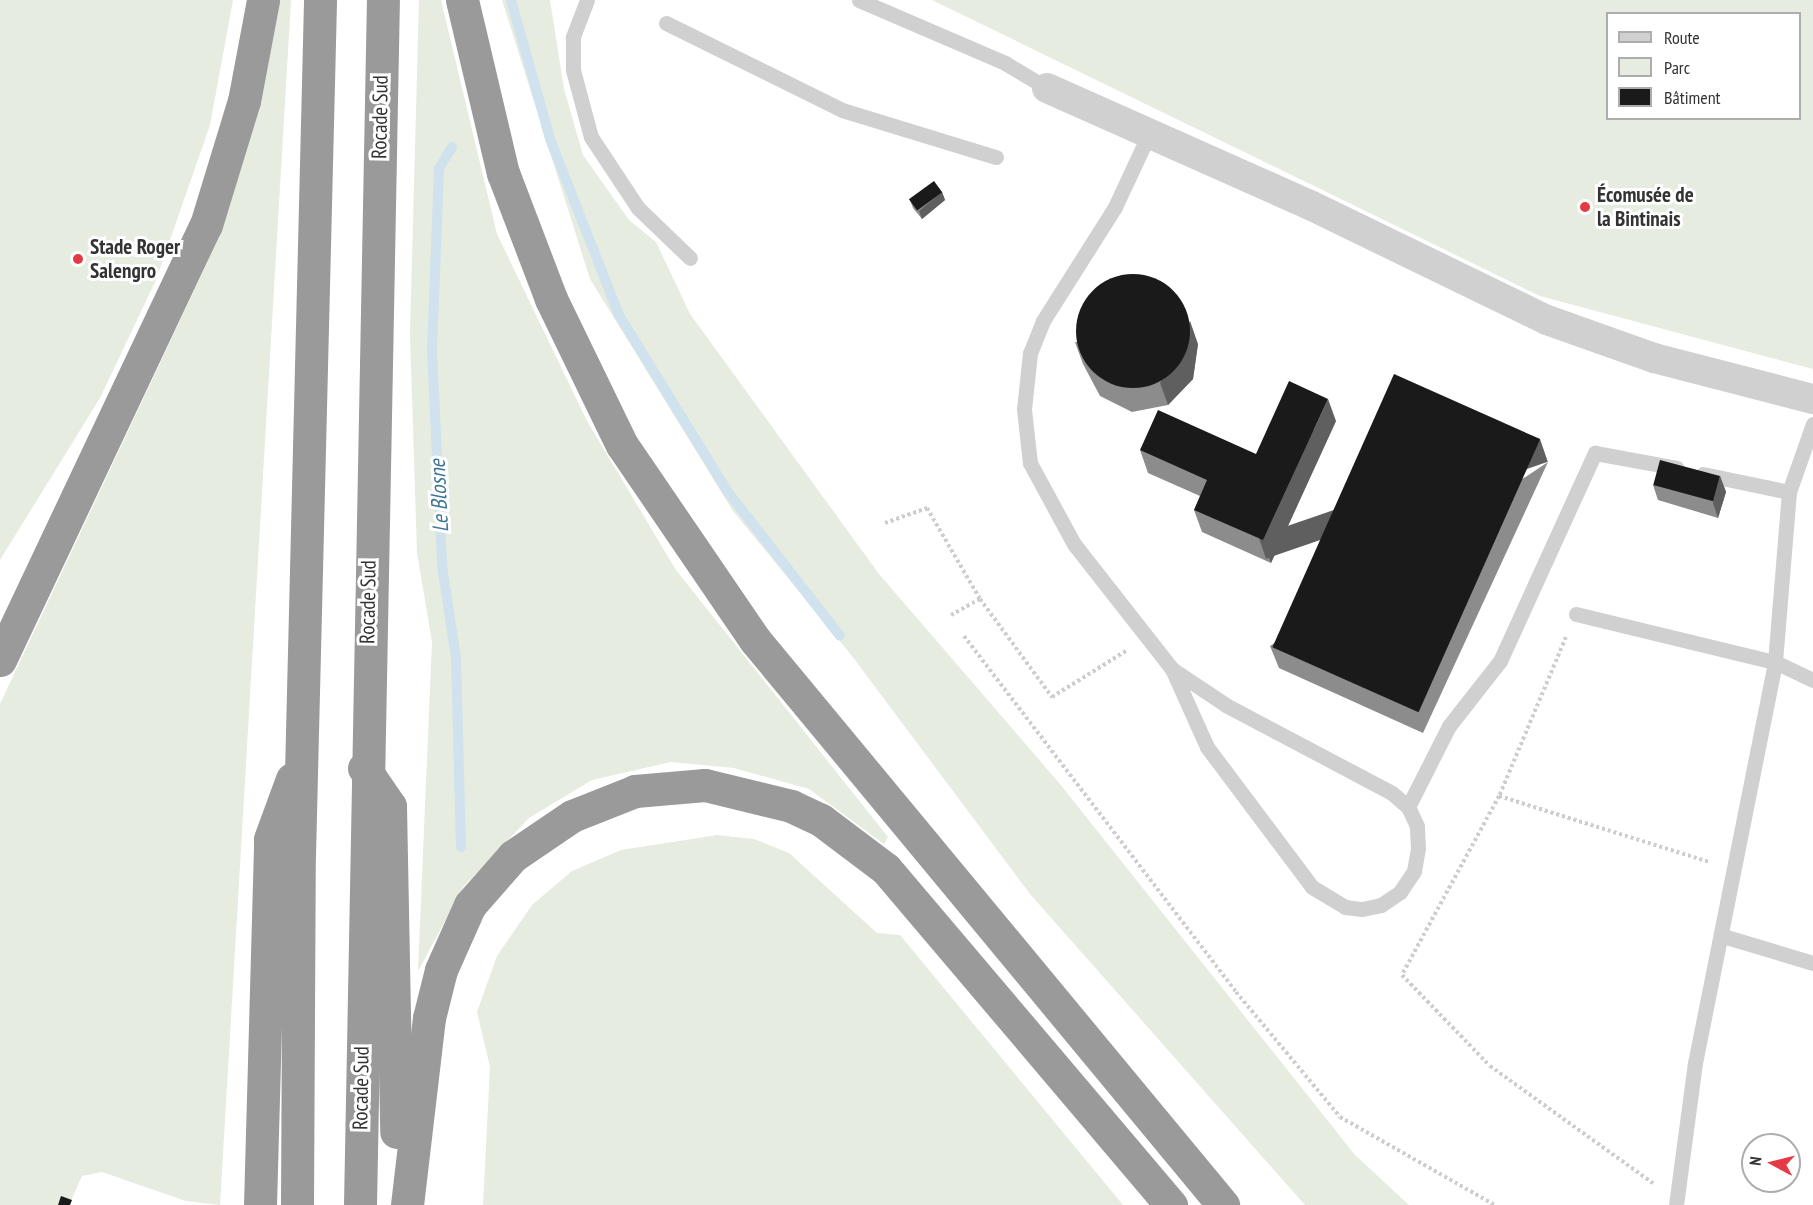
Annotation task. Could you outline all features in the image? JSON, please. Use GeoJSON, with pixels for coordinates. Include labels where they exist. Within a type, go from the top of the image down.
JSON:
{"type":"FeatureCollection","features":[{"type":"Feature","properties":{"kind":"highway"},"geometry":{"type":"LineString","coordinates":[[0,660],[181,287],[206,225],[244,101],[263,0]]}},
{"type":"Feature","properties":{"kind":"highway"},"geometry":{"type":"LineString","coordinates":[[297,1205],[302,750],[320,0]]}},
{"type":"Feature","properties":{"kind":"highway","name":"Rocade Sud"},"geometry":{"type":"LineString","coordinates":[[360,1205],[364,768],[383,0]]}},
{"type":"Feature","properties":{"kind":"highway"},"geometry":{"type":"LineString","coordinates":[[462,0],[503,173],[551,299],[622,445],[755,640],[1167,1144],[1223,1205]]}},
{"type":"Feature","properties":{"kind":"highway"},"geometry":{"type":"LineString","coordinates":[[0,619],[74,504]]}},
{"type":"Feature","properties":{"kind":"highway"},"geometry":{"type":"LineString","coordinates":[[260,1205],[270,838],[302,750]]}},
{"type":"Feature","properties":{"kind":"highway"},"geometry":{"type":"LineString","coordinates":[[364,768],[390,806],[397,1156],[407,1202]]}},
{"type":"Feature","properties":{"kind":"highway"},"geometry":{"type":"LineString","coordinates":[[407,1202],[429,1018],[441,970],[470,905],[513,856],[572,816],[635,791],[705,785],[791,806],[821,820],[886,869],[1171,1205]]}},
{"type":"Feature","properties":{"kind":"street"},"geometry":{"type":"LineString","coordinates":[[1047,88],[1601,342],[1813,399]]}},
{"type":"Feature","properties":{"kind":"lane"},"geometry":{"type":"LineString","coordinates":[[587,0],[573,48],[587,127],[638,208],[690,258]]}},
{"type":"Feature","properties":{"kind":"lane"},"geometry":{"type":"LineString","coordinates":[[862,0],[1005,63],[1047,88]]}},
{"type":"Feature","properties":{"kind":"lane"},"geometry":{"type":"LineString","coordinates":[[666,23],[842,110],[996,157]]}},
{"type":"Feature","properties":{"kind":"lane"},"geometry":{"type":"LineString","coordinates":[[1149,135],[1115,207],[1043,321],[1030,353],[1024,409],[1030,463],[1074,544],[1172,669],[1207,747],[1312,887],[1328,899],[1362,909],[1382,905],[1400,892],[1414,871],[1418,848],[1417,826],[1408,807],[1392,793],[1226,705],[1172,669]]}},
{"type":"Feature","properties":{"kind":"lane"},"geometry":{"type":"LineString","coordinates":[[1675,1202],[1776,662],[1788,492],[1813,424]]}},
{"type":"Feature","properties":{"kind":"lane"},"geometry":{"type":"LineString","coordinates":[[1408,807],[1449,726],[1500,661],[1595,453],[1613,453],[1788,492]]}},
{"type":"Feature","properties":{"kind":"lane"},"geometry":{"type":"LineString","coordinates":[[1576,614],[1776,662],[1813,680]]}},
{"type":"Feature","properties":{"kind":"lane"},"geometry":{"type":"LineString","coordinates":[[1723,936],[1813,963]]}},
{"type":"Feature","properties":{"kind":"path"},"geometry":{"type":"LineString","coordinates":[[885,523],[927,508],[980,599],[1052,697],[1147,638]]}},
{"type":"Feature","properties":{"kind":"path"},"geometry":{"type":"LineString","coordinates":[[951,615],[980,599]]}},
{"type":"Feature","properties":{"kind":"path"},"geometry":{"type":"LineString","coordinates":[[1576,614],[1499,796],[1402,975],[1490,1066],[1675,1202]]}},
{"type":"Feature","properties":{"kind":"path"},"geometry":{"type":"LineString","coordinates":[[964,636],[1236,992],[1340,1117],[1495,1205]]}},
{"type":"Feature","properties":{"kind":"path"},"geometry":{"type":"LineString","coordinates":[[1499,796],[1736,871]]}},
{"type":"Feature","properties":{"kind":"green space","name":"Stade Roger Salengro"},"geometry":{"type":"Polygon","coordinates":[[[0,0],[233,0],[210,125],[156,280],[100,398],[0,560],[0,0]]]}},
{"type":"Feature","properties":{"kind":"green space"},"geometry":{"type":"Polygon","coordinates":[[[275,0],[291,0],[220,1205],[186,1201],[102,1172],[82,1176],[69,1205],[0,1205],[0,704],[207,263],[269,59],[275,0]]]}},
{"type":"Feature","properties":{"kind":"green space"},"geometry":{"type":"Polygon","coordinates":[[[419,0],[441,0],[497,234],[587,421],[676,570],[888,837],[884,844],[809,789],[734,768],[671,762],[592,780],[529,818],[464,886],[418,971],[432,642],[417,553],[410,334],[419,0]]]}},
{"type":"Feature","properties":{"kind":"green space"},"geometry":{"type":"Polygon","coordinates":[[[502,0],[550,0],[564,89],[583,155],[629,220],[656,242],[690,314],[879,574],[1060,784],[1355,1155],[1409,1205],[1305,1205],[1030,894],[852,656],[733,511],[590,279],[502,0]]]}},
{"type":"Feature","properties":{"kind":"green space","name":"Écomusée de la Bintinais"},"geometry":{"type":"Polygon","coordinates":[[[932,0],[1813,0],[1813,369],[1540,296],[932,0]]]}},
{"type":"Feature","properties":{"kind":"green space"},"geometry":{"type":"Polygon","coordinates":[[[717,835],[754,839],[789,853],[877,933],[900,935],[1123,1205],[483,1205],[490,1067],[477,1012],[497,956],[532,905],[572,871],[621,850],[717,835]]]}},
{"type":"Feature","properties":{"kind":"building"},"geometry":{"type":"Polygon","coordinates":[[[934,181],[942,192],[917,211],[909,199],[934,181]]]}},
{"type":"Feature","properties":{"kind":"building"},"geometry":{"type":"Polygon","coordinates":[[[1133,274],[1155,279],[1173,291],[1185,309],[1190,331],[1185,353],[1173,371],[1155,383],[1133,388],[1111,383],[1093,371],[1081,353],[1076,331],[1081,309],[1093,291],[1111,279],[1133,274]]]}},
{"type":"Feature","properties":{"kind":"building"},"geometry":{"type":"Polygon","coordinates":[[[1394,374],[1540,439],[1419,712],[1272,647],[1394,374]]]}},
{"type":"Feature","properties":{"kind":"building"},"geometry":{"type":"Polygon","coordinates":[[[1289,381],[1328,399],[1263,540],[1194,510],[1207,480],[1140,450],[1158,410],[1256,454],[1289,381]]]}},
{"type":"Feature","properties":{"kind":"building"},"geometry":{"type":"Polygon","coordinates":[[[1660,460],[1720,476],[1713,501],[1653,485],[1660,460]]]}},
{"type":"Feature","properties":{"kind":"building"},"geometry":{"type":"Polygon","coordinates":[[[61,1196],[72,1200],[70,1205],[58,1205],[61,1196]]]}},
{"type":"Feature","properties":{"kind":"waterway"},"geometry":{"type":"LineString","coordinates":[[511,0],[550,139],[619,315],[728,492],[840,636]]}},
{"type":"Feature","properties":{"kind":"waterway","name":"Le Blosne"},"geometry":{"type":"LineString","coordinates":[[452,147],[439,169],[432,350],[442,566],[456,658],[461,847]]}},
{"type":"Feature","properties":{"kind":"place","name":"Écomusée de la Bintinais"},"geometry":{"type":"Point","coordinates":[1585,207]}},
{"type":"Feature","properties":{"kind":"place","name":"Stade Roger Salengro"},"geometry":{"type":"Point","coordinates":[78,259]}}]}
